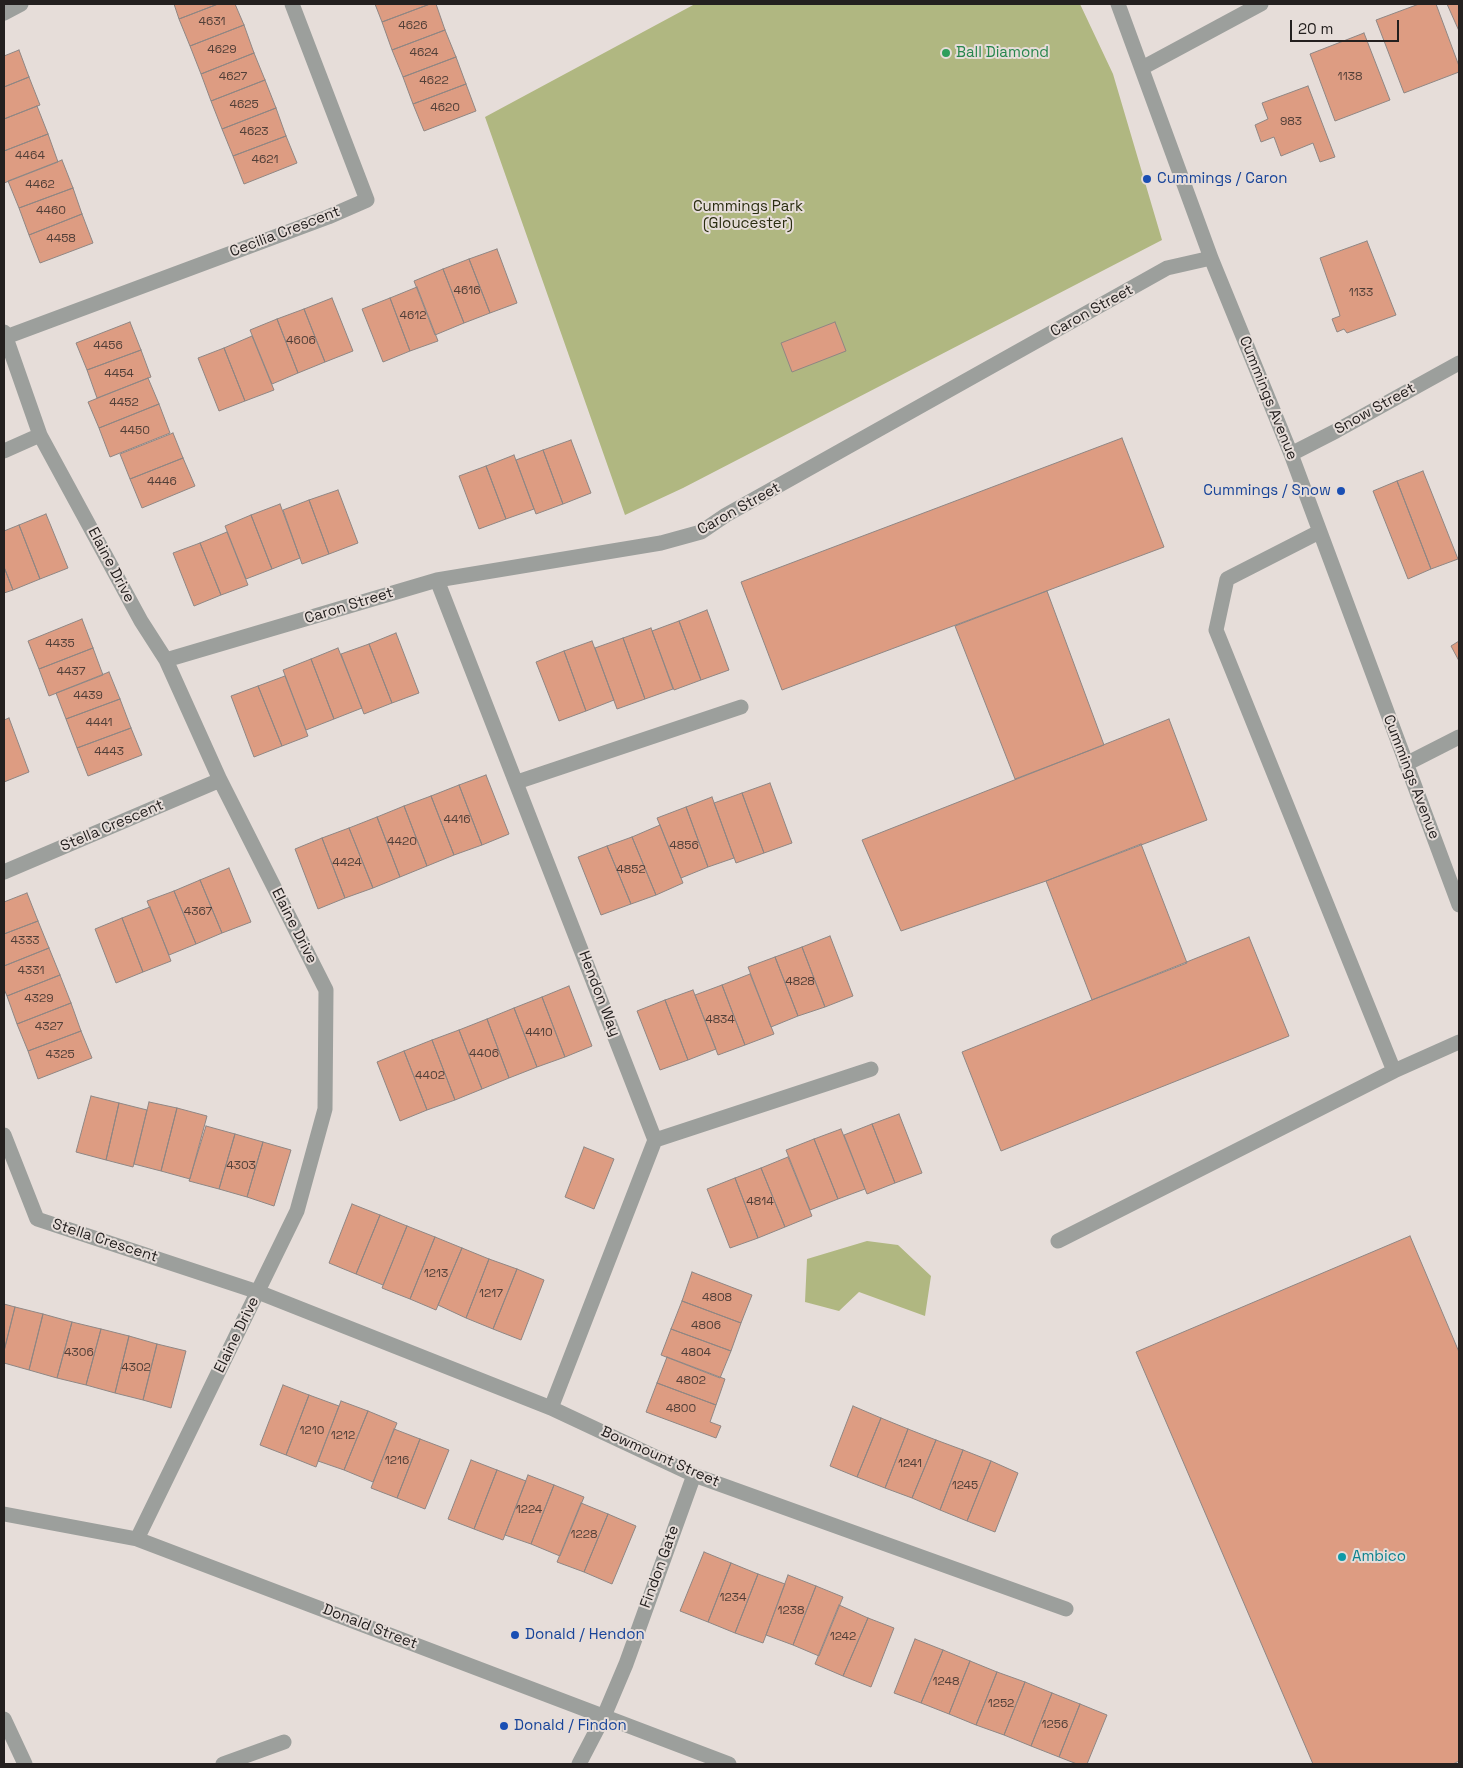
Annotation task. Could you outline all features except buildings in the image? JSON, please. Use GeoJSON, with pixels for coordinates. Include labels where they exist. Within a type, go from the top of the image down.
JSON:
{"type":"FeatureCollection","features":[{"type":"Feature","properties":{"kind":"street"},"geometry":{"type":"LineString","coordinates":[[4,13],[20,4]]}},
{"type":"Feature","properties":{"kind":"street","name":"Cecilia Crescent"},"geometry":{"type":"LineString","coordinates":[[5,334],[367,200],[292,4]]}},
{"type":"Feature","properties":{"kind":"street","name":"Cummings Avenue"},"geometry":{"type":"LineString","coordinates":[[1118,4],[1210,258],[1290,454],[1459,905]]}},
{"type":"Feature","properties":{"kind":"street"},"geometry":{"type":"LineString","coordinates":[[1142,68],[1261,4]]}},
{"type":"Feature","properties":{"kind":"street","name":"Caron Street"},"geometry":{"type":"LineString","coordinates":[[166,660],[437,580],[661,542],[701,532],[726,515],[1167,268],[1210,258]]}},
{"type":"Feature","properties":{"kind":"street","name":"Elaine Drive"},"geometry":{"type":"LineString","coordinates":[[5,334],[40,435],[141,621],[166,660],[220,780],[326,990],[325,1109],[297,1211],[136,1539]]}},
{"type":"Feature","properties":{"kind":"street","name":"Snow Street"},"geometry":{"type":"LineString","coordinates":[[1290,454],[1336,431],[1459,363]]}},
{"type":"Feature","properties":{"kind":"street"},"geometry":{"type":"LineString","coordinates":[[4,451],[40,435]]}},
{"type":"Feature","properties":{"kind":"street"},"geometry":{"type":"LineString","coordinates":[[1319,532],[1227,579],[1216,630],[1394,1071]]}},
{"type":"Feature","properties":{"kind":"street","name":"Hendon Way"},"geometry":{"type":"LineString","coordinates":[[437,580],[655,1140]]}},
{"type":"Feature","properties":{"kind":"street"},"geometry":{"type":"LineString","coordinates":[[517,782],[742,707]]}},
{"type":"Feature","properties":{"kind":"street"},"geometry":{"type":"LineString","coordinates":[[1406,764],[1459,736]]}},
{"type":"Feature","properties":{"kind":"street","name":"Stella Crescent"},"geometry":{"type":"LineString","coordinates":[[4,872],[220,780]]}},
{"type":"Feature","properties":{"kind":"street"},"geometry":{"type":"LineString","coordinates":[[1058,1241],[1394,1071],[1459,1042]]}},
{"type":"Feature","properties":{"kind":"street"},"geometry":{"type":"LineString","coordinates":[[551,1408],[655,1140],[871,1069]]}},
{"type":"Feature","properties":{"kind":"street","name":"Stella Crescent"},"geometry":{"type":"LineString","coordinates":[[4,1135],[37,1219],[258,1292]]}},
{"type":"Feature","properties":{"kind":"street","name":"Bowmount Street"},"geometry":{"type":"LineString","coordinates":[[258,1292],[551,1408],[694,1475],[1066,1609]]}},
{"type":"Feature","properties":{"kind":"street","name":"Findon Gate"},"geometry":{"type":"LineString","coordinates":[[579,1764],[604,1716],[626,1664],[694,1475]]}},
{"type":"Feature","properties":{"kind":"street","name":"Donald Street"},"geometry":{"type":"LineString","coordinates":[[4,1514],[136,1539],[729,1764]]}},
{"type":"Feature","properties":{"kind":"street"},"geometry":{"type":"LineString","coordinates":[[4,1719],[25,1764]]}},
{"type":"Feature","properties":{"kind":"street"},"geometry":{"type":"LineString","coordinates":[[222,1764],[284,1742]]}},
{"type":"Feature","properties":{"kind":"green space","name":"Cummings Park (Gloucester)"},"geometry":{"type":"Polygon","coordinates":[[[695,4],[1080,4],[1113,74],[1162,240],[683,488],[625,515],[485,117],[695,4]]]}},
{"type":"Feature","properties":{"kind":"green space"},"geometry":{"type":"Polygon","coordinates":[[[867,1241],[898,1245],[931,1276],[925,1316],[859,1292],[839,1311],[805,1302],[807,1259],[867,1241]]]}},
{"type":"Feature","properties":{"kind":"place","name":"Ball Diamond"},"geometry":{"type":"Point","coordinates":[946,53]}},
{"type":"Feature","properties":{"kind":"place","name":"Cummings / Caron"},"geometry":{"type":"Point","coordinates":[1147,179]}},
{"type":"Feature","properties":{"kind":"place","name":"Cummings / Snow"},"geometry":{"type":"Point","coordinates":[1341,491]}},
{"type":"Feature","properties":{"kind":"place","name":"Ambico"},"geometry":{"type":"Point","coordinates":[1342,1557]}},
{"type":"Feature","properties":{"kind":"place","name":"Donald / Hendon"},"geometry":{"type":"Point","coordinates":[515,1635]}},
{"type":"Feature","properties":{"kind":"place","name":"Donald / Findon"},"geometry":{"type":"Point","coordinates":[504,1726]}}]}
